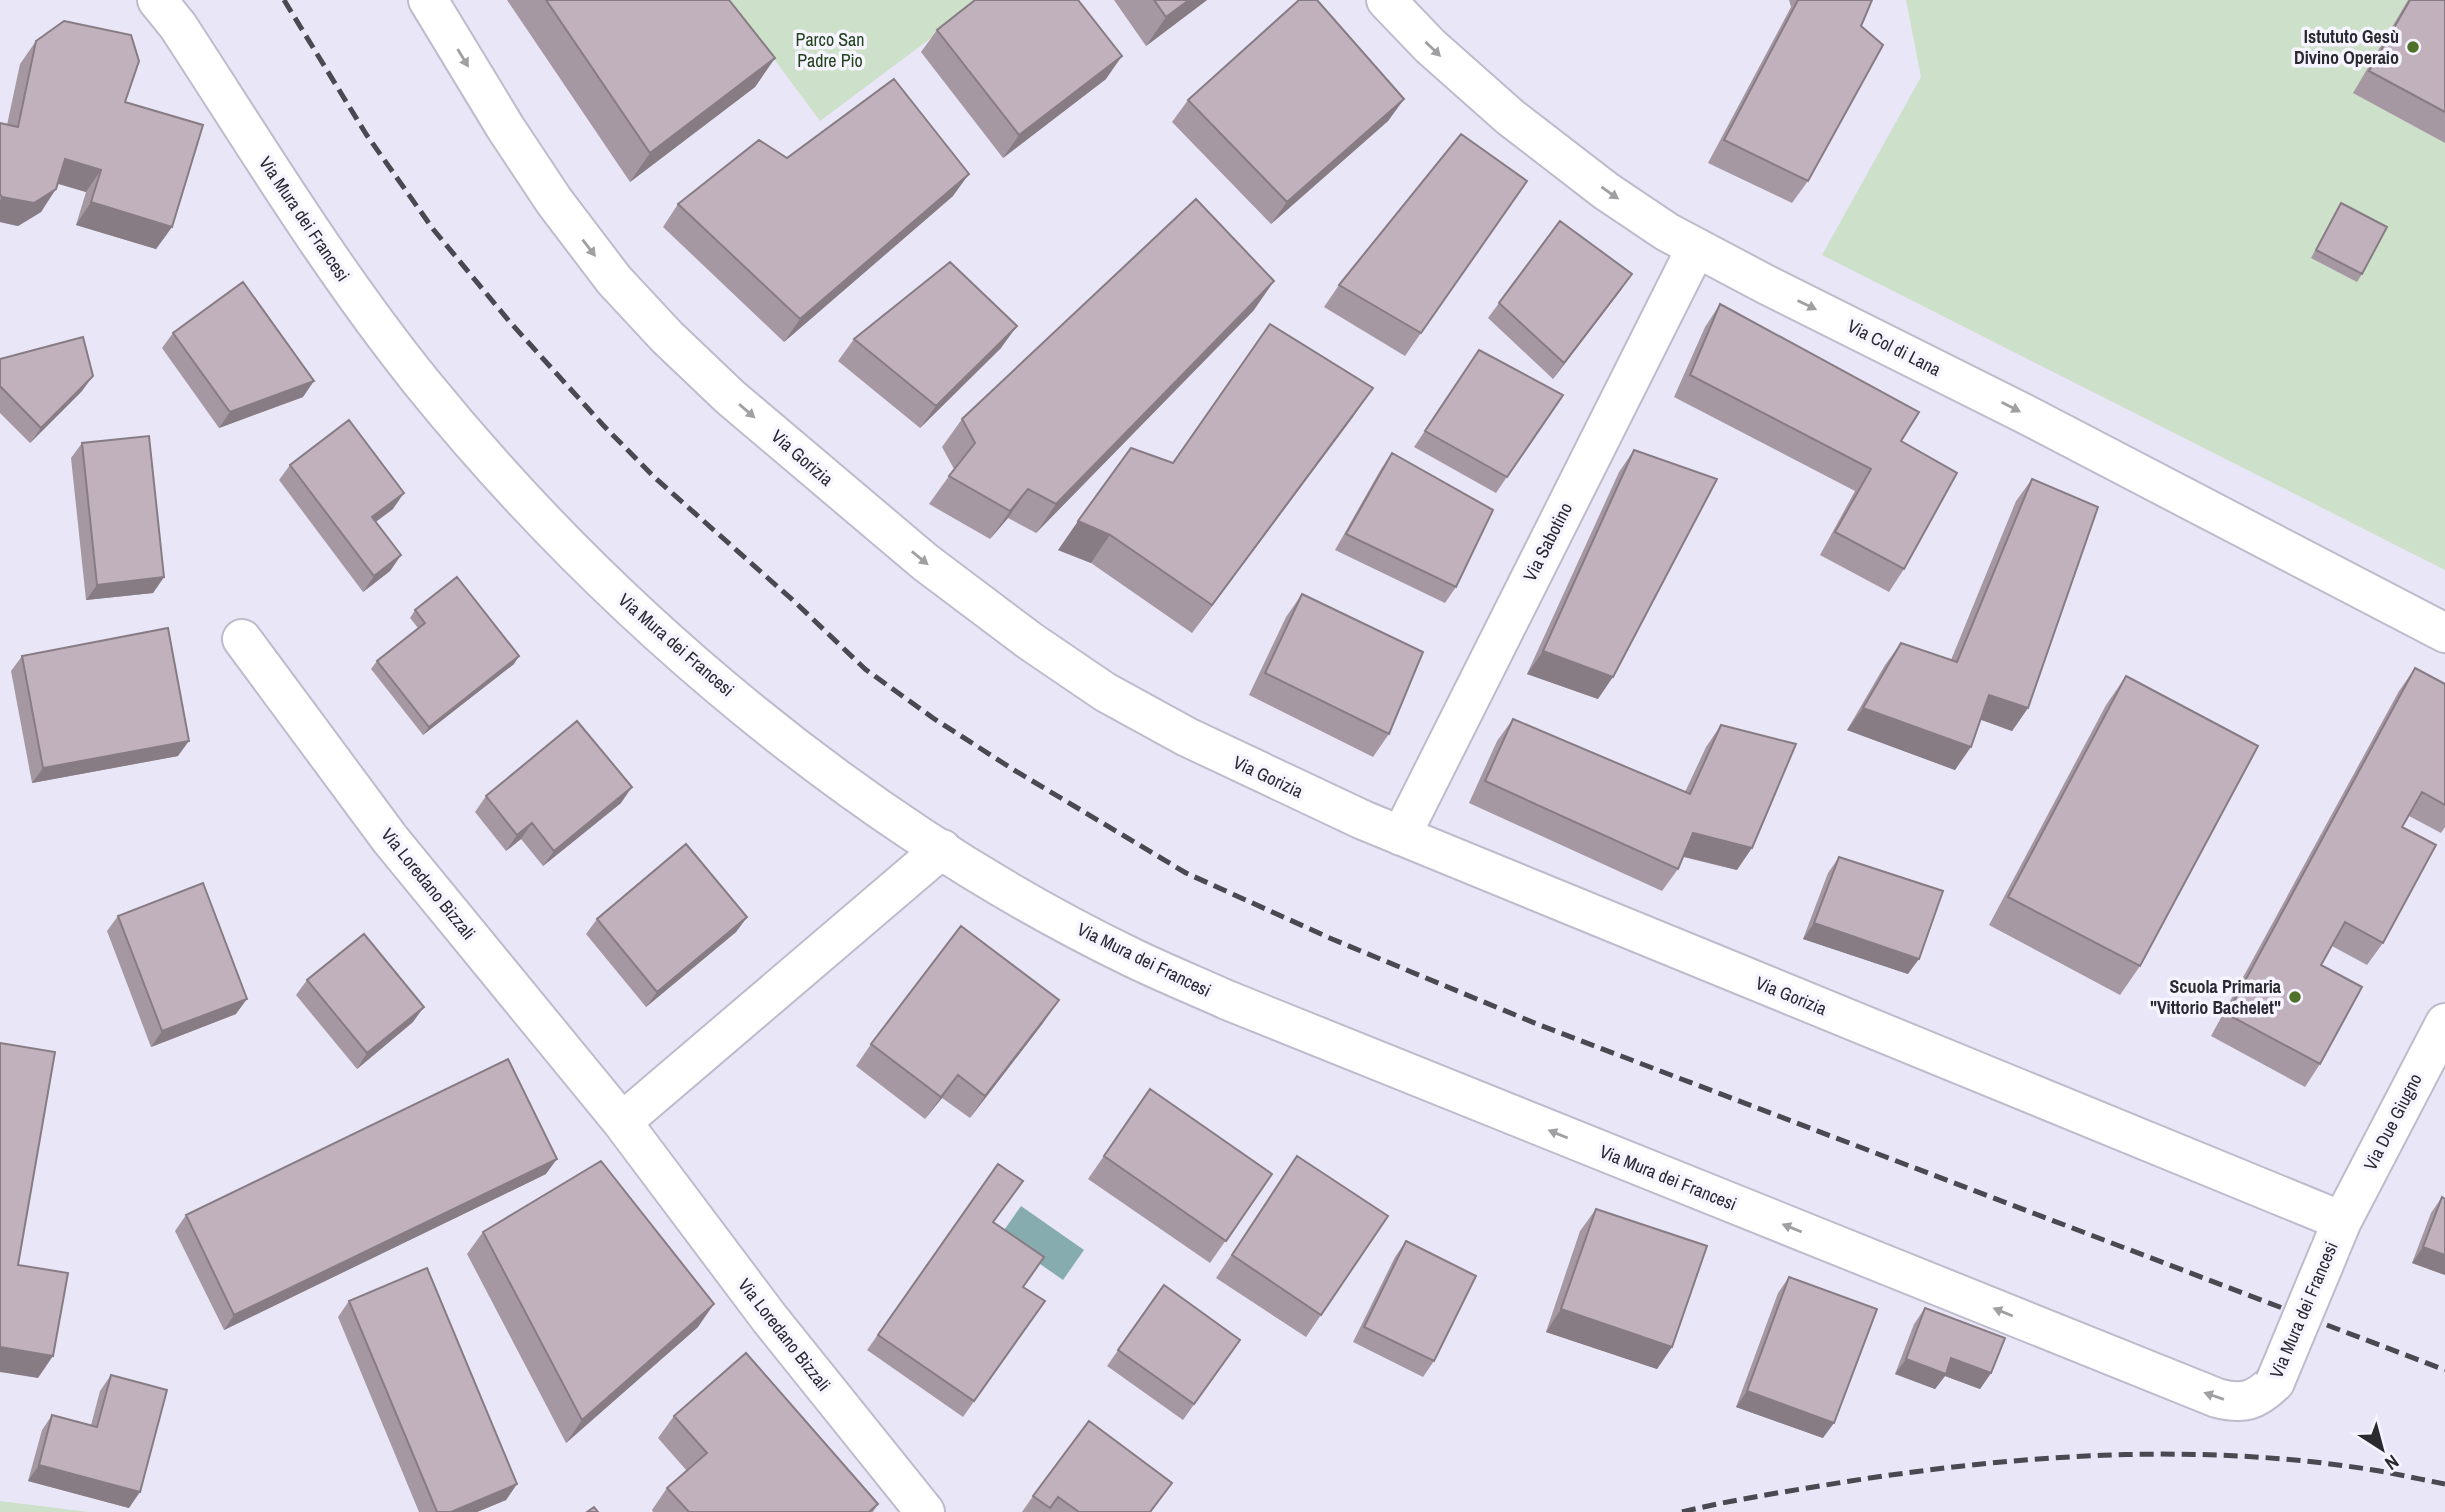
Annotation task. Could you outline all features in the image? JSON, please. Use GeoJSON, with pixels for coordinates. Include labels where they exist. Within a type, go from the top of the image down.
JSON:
{"type":"FeatureCollection","features":[{"type":"Feature","properties":{"kind":"street","name":"Via Mura dei Francesi"},"geometry":{"type":"LineString","coordinates":[[157,0],[178,26],[282,189],[352,290],[422,382],[499,473],[610,587],[728,692],[832,775],[942,849],[1042,909],[1131,957],[1227,1000],[2204,1393],[2233,1402],[2258,1397],[2275,1382],[2336,1236]]}},
{"type":"Feature","properties":{"kind":"street","name":"Via Gorizia"},"geometry":{"type":"LineString","coordinates":[[428,0],[532,169],[614,280],[667,337],[839,491],[976,602],[1105,692],[1249,768],[1401,836],[2336,1236]]}},
{"type":"Feature","properties":{"kind":"street","name":"Via Col di Lana"},"geometry":{"type":"LineString","coordinates":[[1386,0],[1459,74],[1540,141],[1617,198],[1696,248],[2025,414],[2445,633]]}},
{"type":"Feature","properties":{"kind":"street","name":"Via Sabotino"},"geometry":{"type":"LineString","coordinates":[[1401,836],[1696,248]]}},
{"type":"Feature","properties":{"kind":"street","name":"Via Loredano Bizzali"},"geometry":{"type":"LineString","coordinates":[[242,639],[390,839],[622,1122],[770,1319],[925,1512]]}},
{"type":"Feature","properties":{"kind":"street"},"geometry":{"type":"LineString","coordinates":[[622,1122],[942,849]]}},
{"type":"Feature","properties":{"kind":"street","name":"Via Due Giugno"},"geometry":{"type":"LineString","coordinates":[[2336,1236],[2445,1023]]}},
{"type":"Feature","properties":{"kind":"green space","name":"Parco San Padre Pio"},"geometry":{"type":"Polygon","coordinates":[[[730,0],[982,0],[820,121],[730,0]]]}},
{"type":"Feature","properties":{"kind":"green space"},"geometry":{"type":"Polygon","coordinates":[[[1906,0],[2408,0],[2354,93],[2445,143],[2445,570],[1822,255],[1921,77],[1906,0]]]}},
{"type":"Feature","properties":{"kind":"green space"},"geometry":{"type":"Polygon","coordinates":[[[0,1501],[89,1512],[0,1512],[0,1501]]]}},
{"type":"Feature","properties":{"kind":"shaded area"},"geometry":{"type":"Polygon","coordinates":[[[1021,1206],[1084,1250],[1063,1280],[1000,1236],[1021,1206]]]}},
{"type":"Feature","properties":{"kind":"building"},"geometry":{"type":"Polygon","coordinates":[[[546,0],[729,0],[775,58],[650,153],[546,0]]]}},
{"type":"Feature","properties":{"kind":"building"},"geometry":{"type":"Polygon","coordinates":[[[975,0],[1078,0],[1122,56],[1019,135],[937,30],[975,0]]]}},
{"type":"Feature","properties":{"kind":"building"},"geometry":{"type":"Polygon","coordinates":[[[1154,0],[1189,0],[1166,17],[1154,0]]]}},
{"type":"Feature","properties":{"kind":"building"},"geometry":{"type":"Polygon","coordinates":[[[1299,0],[1317,0],[1404,99],[1287,202],[1188,100],[1299,0]]]}},
{"type":"Feature","properties":{"kind":"building"},"geometry":{"type":"Polygon","coordinates":[[[1798,0],[1872,0],[1861,26],[1883,45],[1808,181],[1724,140],[1798,0]]]}},
{"type":"Feature","properties":{"kind":"building","name":"Istututo Gesù Divino Operaio"},"geometry":{"type":"Polygon","coordinates":[[[2410,0],[2445,0],[2445,112],[2369,71],[2410,0]]]}},
{"type":"Feature","properties":{"kind":"building"},"geometry":{"type":"Polygon","coordinates":[[[64,21],[131,35],[139,61],[125,102],[203,125],[172,227],[91,202],[101,170],[65,159],[56,189],[34,203],[2,197],[0,194],[0,123],[18,127],[36,41],[64,21]]]}},
{"type":"Feature","properties":{"kind":"building"},"geometry":{"type":"Polygon","coordinates":[[[894,79],[969,174],[800,319],[678,204],[759,140],[787,158],[894,79]]]}},
{"type":"Feature","properties":{"kind":"building"},"geometry":{"type":"Polygon","coordinates":[[[1461,134],[1527,181],[1421,333],[1339,285],[1461,134]]]}},
{"type":"Feature","properties":{"kind":"building"},"geometry":{"type":"Polygon","coordinates":[[[1196,199],[1274,281],[1056,504],[1028,489],[1010,511],[949,476],[975,443],[962,419],[1196,199]]]}},
{"type":"Feature","properties":{"kind":"building"},"geometry":{"type":"Polygon","coordinates":[[[2341,203],[2387,227],[2362,274],[2316,250],[2341,203]]]}},
{"type":"Feature","properties":{"kind":"building"},"geometry":{"type":"Polygon","coordinates":[[[1560,221],[1632,274],[1564,363],[1499,303],[1560,221]]]}},
{"type":"Feature","properties":{"kind":"building"},"geometry":{"type":"Polygon","coordinates":[[[950,262],[1017,326],[936,406],[854,339],[950,262]]]}},
{"type":"Feature","properties":{"kind":"building"},"geometry":{"type":"Polygon","coordinates":[[[243,282],[314,381],[230,412],[173,333],[243,282]]]}},
{"type":"Feature","properties":{"kind":"building"},"geometry":{"type":"Polygon","coordinates":[[[1720,304],[1919,412],[1901,441],[1957,473],[1904,569],[1835,532],[1871,469],[1690,375],[1720,304]]]}},
{"type":"Feature","properties":{"kind":"building"},"geometry":{"type":"Polygon","coordinates":[[[1270,324],[1373,388],[1212,605],[1110,535],[1078,521],[1131,448],[1173,463],[1270,324]]]}},
{"type":"Feature","properties":{"kind":"building"},"geometry":{"type":"Polygon","coordinates":[[[83,337],[93,376],[41,428],[0,386],[0,359],[83,337]]]}},
{"type":"Feature","properties":{"kind":"building"},"geometry":{"type":"Polygon","coordinates":[[[1479,350],[1563,395],[1507,477],[1425,431],[1479,350]]]}},
{"type":"Feature","properties":{"kind":"building"},"geometry":{"type":"Polygon","coordinates":[[[349,420],[404,493],[372,517],[401,555],[374,576],[290,465],[349,420]]]}},
{"type":"Feature","properties":{"kind":"building"},"geometry":{"type":"Polygon","coordinates":[[[149,436],[164,577],[97,585],[82,443],[149,436]]]}},
{"type":"Feature","properties":{"kind":"building"},"geometry":{"type":"Polygon","coordinates":[[[1634,450],[1717,479],[1613,677],[1543,651],[1634,450]]]}},
{"type":"Feature","properties":{"kind":"building"},"geometry":{"type":"Polygon","coordinates":[[[1392,453],[1493,510],[1456,587],[1346,534],[1392,453]]]}},
{"type":"Feature","properties":{"kind":"building"},"geometry":{"type":"Polygon","coordinates":[[[2032,479],[2098,507],[2028,708],[1989,695],[1971,747],[1863,708],[1901,643],[1957,662],[2032,479]]]}},
{"type":"Feature","properties":{"kind":"building"},"geometry":{"type":"Polygon","coordinates":[[[457,577],[519,656],[429,727],[377,661],[425,623],[415,610],[457,577]]]}},
{"type":"Feature","properties":{"kind":"building"},"geometry":{"type":"Polygon","coordinates":[[[1302,594],[1423,652],[1389,734],[1265,673],[1302,594]]]}},
{"type":"Feature","properties":{"kind":"building"},"geometry":{"type":"Polygon","coordinates":[[[168,628],[189,741],[43,768],[22,656],[168,628]]]}},
{"type":"Feature","properties":{"kind":"building"},"geometry":{"type":"Polygon","coordinates":[[[2415,668],[2445,684],[2445,805],[2422,792],[2402,827],[2436,845],[2383,943],[2345,922],[2321,965],[2362,987],[2320,1064],[2227,1014],[2415,668]]]}},
{"type":"Feature","properties":{"kind":"building"},"geometry":{"type":"Polygon","coordinates":[[[2126,676],[2258,746],[2140,966],[2008,897],[2126,676]]]}},
{"type":"Feature","properties":{"kind":"building"},"geometry":{"type":"Polygon","coordinates":[[[1513,719],[1690,794],[1721,725],[1796,744],[1752,848],[1693,833],[1678,869],[1485,781],[1513,719]]]}},
{"type":"Feature","properties":{"kind":"building"},"geometry":{"type":"Polygon","coordinates":[[[577,721],[632,787],[554,851],[532,823],[517,835],[486,796],[577,721]]]}},
{"type":"Feature","properties":{"kind":"building"},"geometry":{"type":"Polygon","coordinates":[[[686,844],[747,917],[657,992],[597,919],[686,844]]]}},
{"type":"Feature","properties":{"kind":"building"},"geometry":{"type":"Polygon","coordinates":[[[1839,857],[1943,891],[1919,959],[1814,923],[1839,857]]]}},
{"type":"Feature","properties":{"kind":"building"},"geometry":{"type":"Polygon","coordinates":[[[203,883],[247,999],[162,1031],[118,916],[203,883]]]}},
{"type":"Feature","properties":{"kind":"building"},"geometry":{"type":"Polygon","coordinates":[[[961,926],[1059,1000],[985,1096],[958,1075],[941,1097],[871,1044],[961,926]]]}},
{"type":"Feature","properties":{"kind":"building"},"geometry":{"type":"Polygon","coordinates":[[[364,934],[424,1007],[367,1053],[307,980],[364,934]]]}},
{"type":"Feature","properties":{"kind":"building"},"geometry":{"type":"Polygon","coordinates":[[[0,1043],[55,1052],[18,1265],[68,1273],[53,1356],[0,1347],[0,1043]]]}},
{"type":"Feature","properties":{"kind":"building"},"geometry":{"type":"Polygon","coordinates":[[[508,1059],[557,1159],[234,1315],[186,1215],[508,1059]]]}},
{"type":"Feature","properties":{"kind":"building"},"geometry":{"type":"Polygon","coordinates":[[[1150,1089],[1272,1174],[1226,1241],[1104,1156],[1150,1089]]]}},
{"type":"Feature","properties":{"kind":"building"},"geometry":{"type":"Polygon","coordinates":[[[1297,1156],[1388,1216],[1321,1315],[1232,1255],[1297,1156]]]}},
{"type":"Feature","properties":{"kind":"building"},"geometry":{"type":"Polygon","coordinates":[[[601,1161],[714,1304],[582,1420],[483,1232],[601,1161]]]}},
{"type":"Feature","properties":{"kind":"building"},"geometry":{"type":"Polygon","coordinates":[[[998,1164],[1023,1181],[993,1222],[1044,1257],[1023,1287],[1045,1301],[974,1401],[878,1335],[998,1164]]]}},
{"type":"Feature","properties":{"kind":"building"},"geometry":{"type":"Polygon","coordinates":[[[2442,1197],[2445,1199],[2445,1255],[2423,1247],[2442,1197]]]}},
{"type":"Feature","properties":{"kind":"building"},"geometry":{"type":"Polygon","coordinates":[[[1596,1209],[1707,1246],[1672,1347],[1561,1309],[1596,1209]]]}},
{"type":"Feature","properties":{"kind":"building"},"geometry":{"type":"Polygon","coordinates":[[[1406,1241],[1476,1276],[1434,1361],[1364,1327],[1406,1241]]]}},
{"type":"Feature","properties":{"kind":"building"},"geometry":{"type":"Polygon","coordinates":[[[427,1268],[517,1484],[451,1512],[437,1512],[349,1301],[427,1268]]]}},
{"type":"Feature","properties":{"kind":"building"},"geometry":{"type":"Polygon","coordinates":[[[1789,1277],[1877,1309],[1834,1423],[1747,1391],[1789,1277]]]}},
{"type":"Feature","properties":{"kind":"building"},"geometry":{"type":"Polygon","coordinates":[[[1164,1285],[1240,1340],[1194,1404],[1118,1350],[1164,1285]]]}},
{"type":"Feature","properties":{"kind":"building"},"geometry":{"type":"Polygon","coordinates":[[[1925,1308],[2005,1338],[1991,1373],[1951,1358],[1946,1374],[1906,1359],[1925,1308]]]}},
{"type":"Feature","properties":{"kind":"building"},"geometry":{"type":"Polygon","coordinates":[[[746,1353],[878,1504],[869,1512],[689,1512],[667,1488],[707,1453],[674,1416],[746,1353]]]}},
{"type":"Feature","properties":{"kind":"building"},"geometry":{"type":"Polygon","coordinates":[[[111,1375],[167,1390],[140,1492],[39,1465],[52,1415],[97,1427],[111,1375]]]}},
{"type":"Feature","properties":{"kind":"building"},"geometry":{"type":"Polygon","coordinates":[[[1089,1421],[1172,1483],[1150,1512],[1079,1512],[1058,1497],[1050,1508],[1033,1496],[1089,1421]]]}},
{"type":"Feature","properties":{"kind":"railway"},"geometry":{"type":"LineString","coordinates":[[284,0],[366,134],[433,229],[509,321],[603,425],[654,477],[796,603],[865,669],[933,718],[1014,770],[1186,873],[1332,939],[1537,1024],[2445,1370]]}},
{"type":"Feature","properties":{"kind":"railway"},"geometry":{"type":"LineString","coordinates":[[1682,1512],[1844,1482],[1909,1473],[2105,1455],[2236,1456],[2302,1461],[2367,1469],[2445,1484]]}},
{"type":"Feature","properties":{"kind":"place","name":"Istututo Gesù Divino Operaio"},"geometry":{"type":"Point","coordinates":[2413,47]}},
{"type":"Feature","properties":{"kind":"place","name":"Scuola Primaria \"Vittorio Bachelet\""},"geometry":{"type":"Point","coordinates":[2295,997]}}]}
